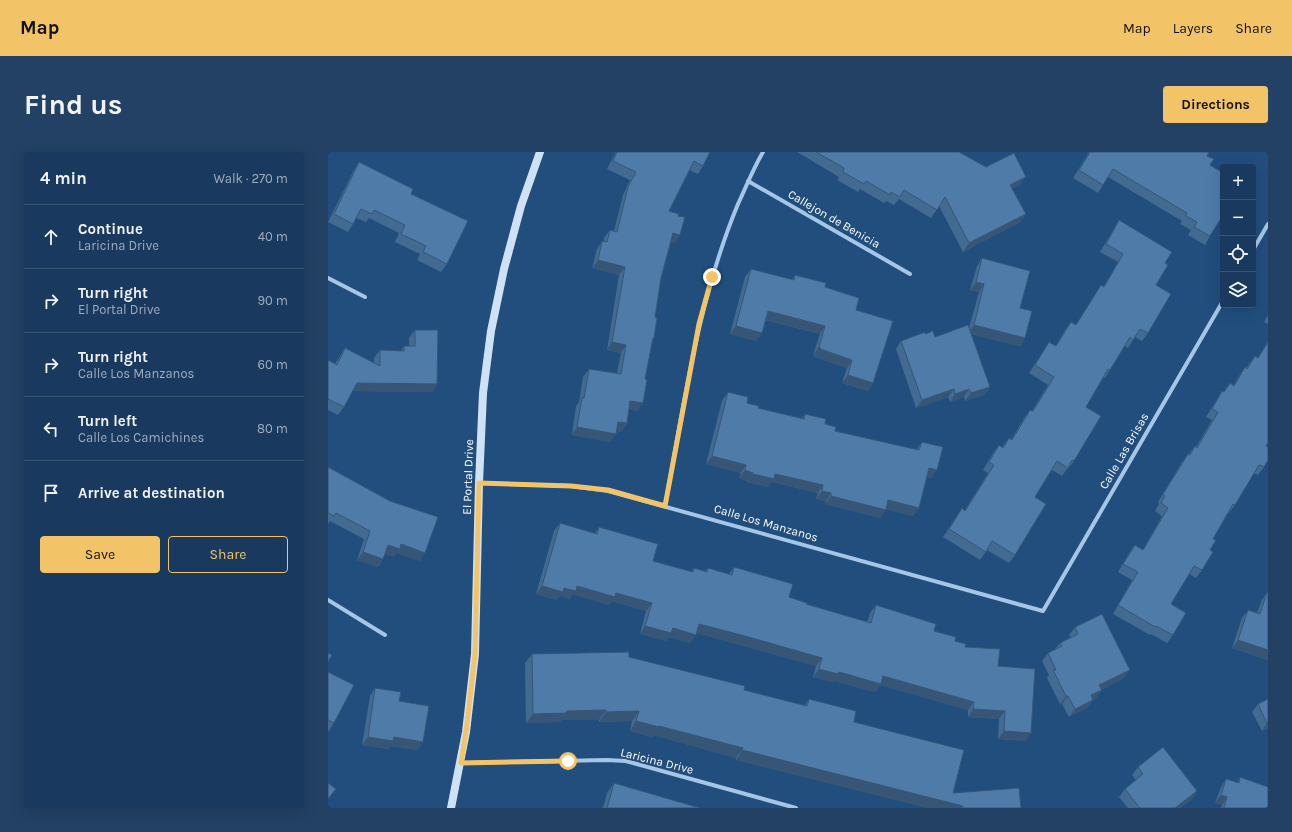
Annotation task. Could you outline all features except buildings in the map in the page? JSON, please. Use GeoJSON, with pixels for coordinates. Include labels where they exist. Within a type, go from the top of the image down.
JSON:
{"type":"FeatureCollection","features":[{"type":"Feature","properties":{"kind":"street","name":"El Portal Drive"},"geometry":{"type":"LineString","coordinates":[[451,808],[466,732],[475,654],[479,483],[483,394],[492,331],[504,269],[521,206],[540,152]]}},
{"type":"Feature","properties":{"kind":"street"},"geometry":{"type":"LineString","coordinates":[[665,506],[699,324],[712,277],[727,231],[748,181],[763,152]]}},
{"type":"Feature","properties":{"kind":"street","name":"Callejon de Benicia"},"geometry":{"type":"LineString","coordinates":[[748,181],[910,274]]}},
{"type":"Feature","properties":{"kind":"street"},"geometry":{"type":"LineString","coordinates":[[1256,245],[1268,224]]}},
{"type":"Feature","properties":{"kind":"street"},"geometry":{"type":"LineString","coordinates":[[328,278],[364,297]]}},
{"type":"Feature","properties":{"kind":"street","name":"Calle Las Brisas"},"geometry":{"type":"LineString","coordinates":[[1043,611],[1220,306]]}},
{"type":"Feature","properties":{"kind":"street","name":"Calle Los Manzanos"},"geometry":{"type":"LineString","coordinates":[[479,483],[571,486],[608,490],[1043,611]]}},
{"type":"Feature","properties":{"kind":"street"},"geometry":{"type":"LineString","coordinates":[[328,600],[385,635]]}},
{"type":"Feature","properties":{"kind":"street","name":"Laricina Drive"},"geometry":{"type":"LineString","coordinates":[[461,763],[607,760],[626,761],[796,808]]}},
{"type":"Feature","properties":{"kind":"route"},"geometry":{"type":"LineString","coordinates":[[568,761],[461,763],[475,654],[479,483],[571,486],[608,490],[665,506],[699,324],[712,277]]}}]}
